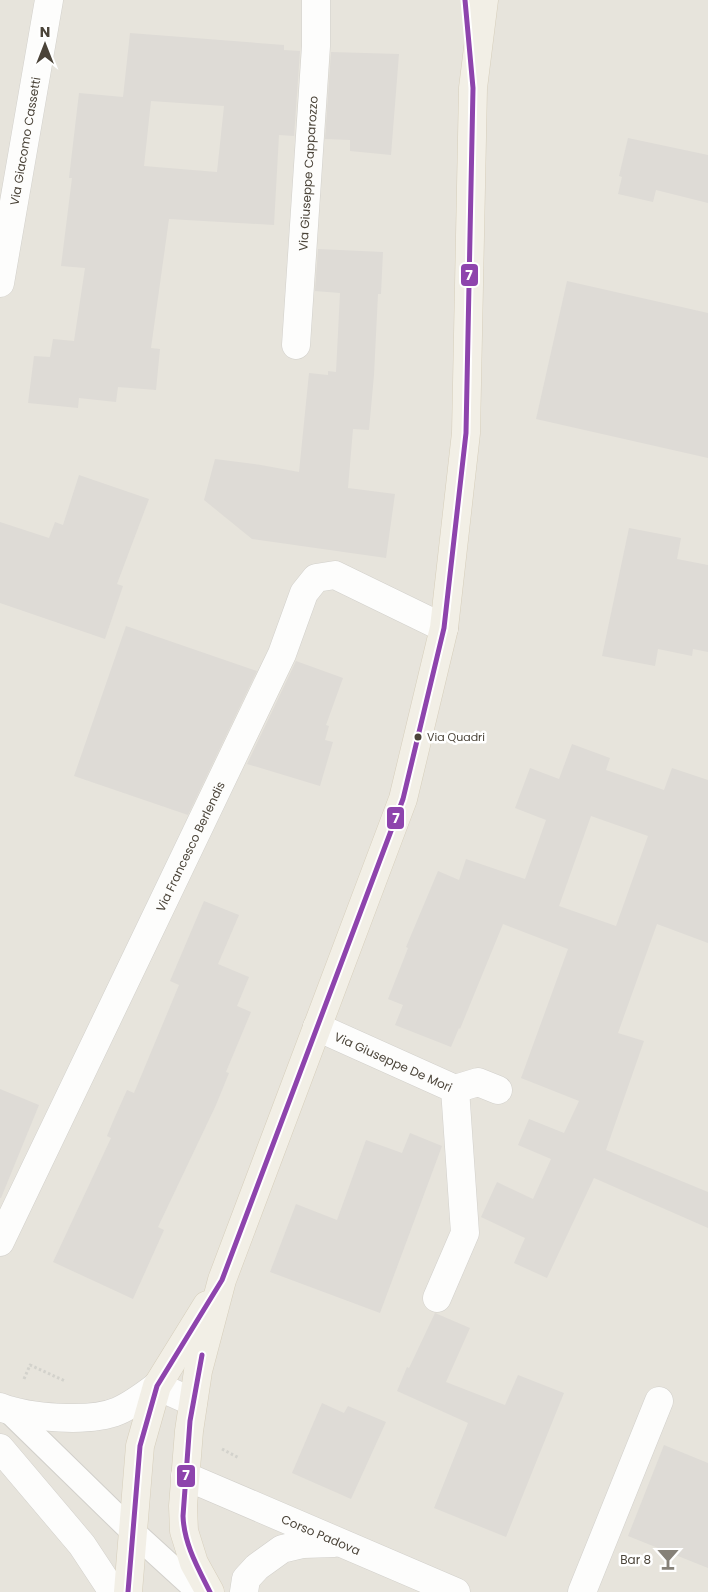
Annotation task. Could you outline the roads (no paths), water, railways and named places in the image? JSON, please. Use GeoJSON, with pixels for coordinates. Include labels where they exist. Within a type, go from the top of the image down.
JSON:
{"type":"FeatureCollection","features":[{"type":"Feature","properties":{"kind":"main road"},"geometry":{"type":"LineString","coordinates":[[465,0],[473,88]]}},
{"type":"Feature","properties":{"kind":"main road"},"geometry":{"type":"LineString","coordinates":[[210,1592],[194,1563],[184,1531],[185,1476],[189,1431],[198,1371],[222,1280],[403,799],[444,628],[466,433],[473,88],[484,0]]}},
{"type":"Feature","properties":{"kind":"main road"},"geometry":{"type":"LineString","coordinates":[[128,1592],[140,1446],[157,1386],[222,1280]]}},
{"type":"Feature","properties":{"kind":"street","name":"Via Giacomo Cassetti"},"geometry":{"type":"LineString","coordinates":[[0,283],[49,0]]}},
{"type":"Feature","properties":{"kind":"street","name":"Via Giuseppe Capparozzo"},"geometry":{"type":"LineString","coordinates":[[296,344],[316,46],[316,0]]}},
{"type":"Feature","properties":{"kind":"street","name":"Via Francesco Berlendis"},"geometry":{"type":"LineString","coordinates":[[0,1242],[282,654],[304,593],[316,578],[336,575],[444,628]]}},
{"type":"Feature","properties":{"kind":"street","name":"Via Giuseppe De Mori"},"geometry":{"type":"LineString","coordinates":[[317,1028],[455,1089],[478,1082],[498,1090]]}},
{"type":"Feature","properties":{"kind":"street"},"geometry":{"type":"LineString","coordinates":[[437,1298],[465,1233],[455,1089]]}},
{"type":"Feature","properties":{"kind":"street"},"geometry":{"type":"LineString","coordinates":[[4,1409],[54,1417],[86,1418],[118,1411],[157,1386],[193,1402]]}},
{"type":"Feature","properties":{"kind":"street"},"geometry":{"type":"LineString","coordinates":[[582,1592],[659,1401]]}},
{"type":"Feature","properties":{"kind":"street"},"geometry":{"type":"LineString","coordinates":[[0,1448],[82,1545],[113,1592]]}},
{"type":"Feature","properties":{"kind":"street","name":"Corso Padova"},"geometry":{"type":"LineString","coordinates":[[185,1476],[456,1592]]}},
{"type":"Feature","properties":{"kind":"street"},"geometry":{"type":"LineString","coordinates":[[244,1592],[246,1579],[257,1567],[282,1550],[303,1544],[340,1543]]}},
{"type":"Feature","properties":{"kind":"lane"},"geometry":{"type":"LineString","coordinates":[[4,1409],[132,1532],[199,1592]]}},
{"type":"Feature","properties":{"kind":"place","name":"Via Quadri"},"geometry":{"type":"Point","coordinates":[418,737]}},
{"type":"Feature","properties":{"kind":"place","name":"Bar 8"},"geometry":{"type":"Point","coordinates":[668,1559]}}]}
